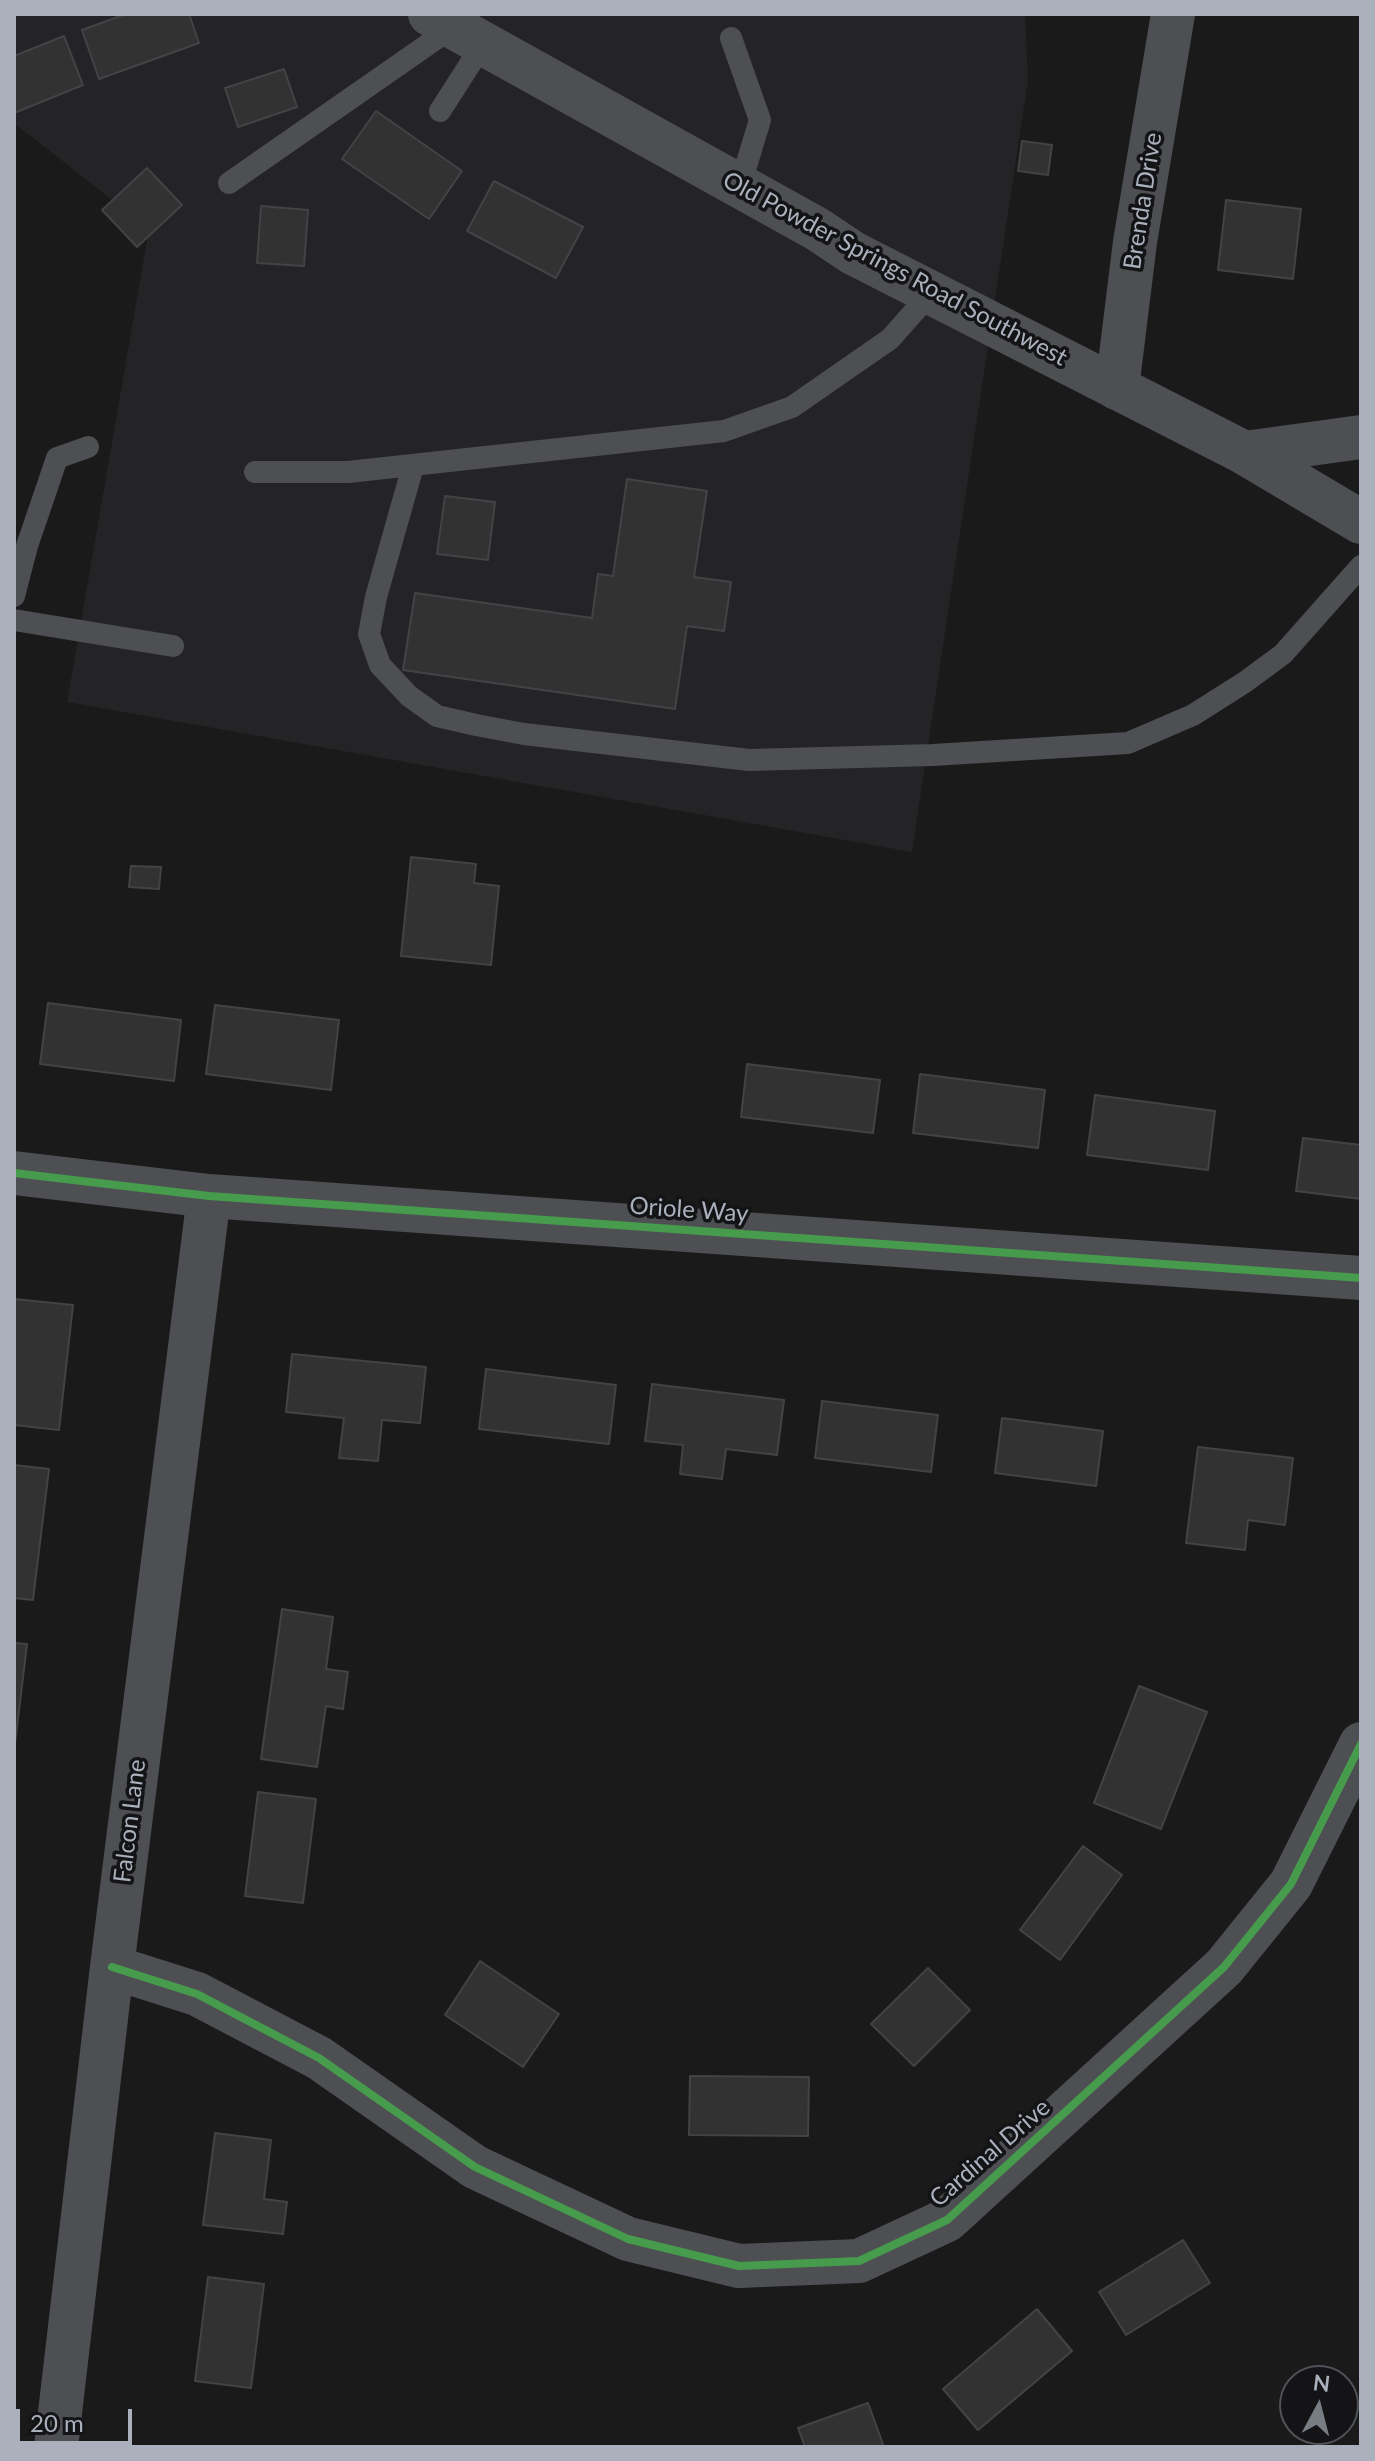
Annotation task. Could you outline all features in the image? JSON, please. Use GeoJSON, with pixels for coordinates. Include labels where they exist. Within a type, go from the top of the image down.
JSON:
{"type":"FeatureCollection","features":[{"type":"Feature","properties":{"kind":"street","name":"Brenda Drive"},"geometry":{"type":"LineString","coordinates":[[1117,388],[1135,242],[1173,14]]}},
{"type":"Feature","properties":{"kind":"street","name":"Old Powder Springs Road Southwest"},"geometry":{"type":"LineString","coordinates":[[455,28],[817,229],[853,253],[1245,453],[1361,522]]}},
{"type":"Feature","properties":{"kind":"street"},"geometry":{"type":"LineString","coordinates":[[1245,453],[1361,437]]}},
{"type":"Feature","properties":{"kind":"street","name":"Oriole Way"},"geometry":{"type":"LineString","coordinates":[[14,1173],[209,1196],[1361,1278]]}},
{"type":"Feature","properties":{"kind":"street","name":"Falcon Lane"},"geometry":{"type":"LineString","coordinates":[[56,2447],[112,1967],[209,1196]]}},
{"type":"Feature","properties":{"kind":"street","name":"Cardinal Drive"},"geometry":{"type":"LineString","coordinates":[[112,1967],[197,1994],[319,2058],[475,2167],[628,2239],[739,2266],[859,2261],[947,2220],[1224,1967],[1291,1884],[1361,1744]]}},
{"type":"Feature","properties":{"kind":"lane"},"geometry":{"type":"LineString","coordinates":[[440,111],[455,28]]}},
{"type":"Feature","properties":{"kind":"lane"},"geometry":{"type":"LineString","coordinates":[[229,183],[455,28]]}},
{"type":"Feature","properties":{"kind":"lane"},"geometry":{"type":"LineString","coordinates":[[731,38],[760,120],[740,186]]}},
{"type":"Feature","properties":{"kind":"lane"},"geometry":{"type":"LineString","coordinates":[[255,472],[348,472],[724,431],[792,407],[890,339],[930,294]]}},
{"type":"Feature","properties":{"kind":"lane"},"geometry":{"type":"LineString","coordinates":[[14,596],[27,546],[57,458],[88,447]]}},
{"type":"Feature","properties":{"kind":"lane"},"geometry":{"type":"LineString","coordinates":[[413,466],[376,597],[369,634],[380,665],[409,696],[437,716],[476,725],[524,734],[749,760],[933,755],[1128,743],[1193,715],[1283,654],[1361,566]]}},
{"type":"Feature","properties":{"kind":"lane"},"geometry":{"type":"LineString","coordinates":[[14,620],[173,646]]}},
{"type":"Feature","properties":{"kind":"shaded area"},"geometry":{"type":"Polygon","coordinates":[[[14,14],[1025,14],[1028,80],[912,852],[67,702],[149,229],[14,123],[14,14]]]}},
{"type":"Feature","properties":{"kind":"building"},"geometry":{"type":"Polygon","coordinates":[[[126,14],[189,14],[199,43],[99,79],[82,30],[126,14]]]}},
{"type":"Feature","properties":{"kind":"building"},"geometry":{"type":"Polygon","coordinates":[[[64,36],[83,85],[14,113],[14,56],[64,36]]]}},
{"type":"Feature","properties":{"kind":"building"},"geometry":{"type":"Polygon","coordinates":[[[284,69],[297,107],[238,127],[225,88],[284,69]]]}},
{"type":"Feature","properties":{"kind":"building"},"geometry":{"type":"Polygon","coordinates":[[[376,111],[462,171],[429,219],[342,159],[376,111]]]}},
{"type":"Feature","properties":{"kind":"building"},"geometry":{"type":"Polygon","coordinates":[[[1022,141],[1052,145],[1048,175],[1018,171],[1022,141]]]}},
{"type":"Feature","properties":{"kind":"building"},"geometry":{"type":"Polygon","coordinates":[[[147,168],[182,205],[137,247],[102,210],[147,168]]]}},
{"type":"Feature","properties":{"kind":"building"},"geometry":{"type":"Polygon","coordinates":[[[494,181],[583,227],[556,278],[467,231],[494,181]]]}},
{"type":"Feature","properties":{"kind":"building"},"geometry":{"type":"Polygon","coordinates":[[[1226,200],[1301,209],[1293,279],[1218,270],[1226,200]]]}},
{"type":"Feature","properties":{"kind":"building"},"geometry":{"type":"Polygon","coordinates":[[[261,206],[308,210],[304,266],[257,263],[261,206]]]}},
{"type":"Feature","properties":{"kind":"building"},"geometry":{"type":"Polygon","coordinates":[[[627,479],[707,491],[694,577],[731,582],[724,631],[687,626],[675,709],[403,670],[415,593],[592,618],[598,574],[613,576],[627,479]]]}},
{"type":"Feature","properties":{"kind":"building"},"geometry":{"type":"Polygon","coordinates":[[[445,496],[495,502],[488,560],[437,554],[445,496]]]}},
{"type":"Feature","properties":{"kind":"building"},"geometry":{"type":"Polygon","coordinates":[[[411,857],[476,864],[474,883],[499,886],[491,965],[401,956],[411,857]]]}},
{"type":"Feature","properties":{"kind":"building"},"geometry":{"type":"Polygon","coordinates":[[[131,866],[161,867],[159,889],[129,887],[131,866]]]}},
{"type":"Feature","properties":{"kind":"building"},"geometry":{"type":"Polygon","coordinates":[[[48,1003],[181,1020],[174,1081],[40,1064],[48,1003]]]}},
{"type":"Feature","properties":{"kind":"building"},"geometry":{"type":"Polygon","coordinates":[[[215,1005],[339,1020],[331,1090],[206,1074],[215,1005]]]}},
{"type":"Feature","properties":{"kind":"building"},"geometry":{"type":"Polygon","coordinates":[[[747,1064],[880,1080],[873,1133],[741,1117],[747,1064]]]}},
{"type":"Feature","properties":{"kind":"building"},"geometry":{"type":"Polygon","coordinates":[[[920,1074],[1045,1090],[1038,1148],[913,1133],[920,1074]]]}},
{"type":"Feature","properties":{"kind":"building"},"geometry":{"type":"Polygon","coordinates":[[[1095,1095],[1215,1111],[1208,1170],[1087,1155],[1095,1095]]]}},
{"type":"Feature","properties":{"kind":"building"},"geometry":{"type":"Polygon","coordinates":[[[1303,1138],[1361,1145],[1361,1199],[1296,1191],[1303,1138]]]}},
{"type":"Feature","properties":{"kind":"building"},"geometry":{"type":"Polygon","coordinates":[[[14,1299],[73,1305],[59,1430],[14,1425],[14,1299]]]}},
{"type":"Feature","properties":{"kind":"building"},"geometry":{"type":"Polygon","coordinates":[[[292,1354],[426,1367],[420,1423],[382,1420],[378,1461],[339,1458],[344,1418],[286,1412],[292,1354]]]}},
{"type":"Feature","properties":{"kind":"building"},"geometry":{"type":"Polygon","coordinates":[[[486,1369],[616,1385],[609,1444],[479,1429],[486,1369]]]}},
{"type":"Feature","properties":{"kind":"building"},"geometry":{"type":"Polygon","coordinates":[[[652,1384],[784,1400],[777,1455],[726,1449],[722,1479],[680,1474],[683,1445],[645,1441],[652,1384]]]}},
{"type":"Feature","properties":{"kind":"building"},"geometry":{"type":"Polygon","coordinates":[[[822,1401],[938,1415],[931,1472],[815,1458],[822,1401]]]}},
{"type":"Feature","properties":{"kind":"building"},"geometry":{"type":"Polygon","coordinates":[[[1002,1418],[1103,1431],[1096,1486],[995,1473],[1002,1418]]]}},
{"type":"Feature","properties":{"kind":"building"},"geometry":{"type":"Polygon","coordinates":[[[1198,1447],[1293,1458],[1285,1525],[1248,1520],[1245,1550],[1186,1543],[1198,1447]]]}},
{"type":"Feature","properties":{"kind":"building"},"geometry":{"type":"Polygon","coordinates":[[[14,1465],[49,1469],[33,1600],[14,1598],[14,1465]]]}},
{"type":"Feature","properties":{"kind":"building"},"geometry":{"type":"Polygon","coordinates":[[[282,1609],[333,1617],[326,1669],[348,1672],[343,1709],[326,1706],[317,1767],[261,1759],[282,1609]]]}},
{"type":"Feature","properties":{"kind":"building"},"geometry":{"type":"Polygon","coordinates":[[[14,1643],[27,1644],[14,1752],[14,1643]]]}},
{"type":"Feature","properties":{"kind":"building"},"geometry":{"type":"Polygon","coordinates":[[[1139,1686],[1207,1712],[1161,1829],[1094,1803],[1139,1686]]]}},
{"type":"Feature","properties":{"kind":"building"},"geometry":{"type":"Polygon","coordinates":[[[258,1792],[316,1799],[303,1903],[245,1896],[258,1792]]]}},
{"type":"Feature","properties":{"kind":"building"},"geometry":{"type":"Polygon","coordinates":[[[1083,1846],[1122,1875],[1060,1960],[1020,1930],[1083,1846]]]}},
{"type":"Feature","properties":{"kind":"building"},"geometry":{"type":"Polygon","coordinates":[[[480,1961],[559,2014],[523,2067],[445,2015],[480,1961]]]}},
{"type":"Feature","properties":{"kind":"building"},"geometry":{"type":"Polygon","coordinates":[[[928,1968],[970,2010],[914,2066],[871,2024],[928,1968]]]}},
{"type":"Feature","properties":{"kind":"building"},"geometry":{"type":"Polygon","coordinates":[[[690,2076],[809,2077],[808,2136],[689,2135],[690,2076]]]}},
{"type":"Feature","properties":{"kind":"building"},"geometry":{"type":"Polygon","coordinates":[[[215,2133],[271,2140],[264,2199],[287,2202],[283,2234],[203,2225],[215,2133]]]}},
{"type":"Feature","properties":{"kind":"building"},"geometry":{"type":"Polygon","coordinates":[[[1183,2240],[1210,2283],[1126,2335],[1099,2292],[1183,2240]]]}},
{"type":"Feature","properties":{"kind":"building"},"geometry":{"type":"Polygon","coordinates":[[[208,2277],[264,2284],[251,2388],[195,2381],[208,2277]]]}},
{"type":"Feature","properties":{"kind":"building"},"geometry":{"type":"Polygon","coordinates":[[[1037,2309],[1072,2351],[978,2430],[943,2389],[1037,2309]]]}},
{"type":"Feature","properties":{"kind":"building"},"geometry":{"type":"Polygon","coordinates":[[[868,2403],[884,2447],[805,2447],[798,2428],[868,2403]]]}},
{"type":"Feature","properties":{"kind":"cycle path"},"geometry":{"type":"LineString","coordinates":[[14,1173],[209,1196],[1361,1278]]}},
{"type":"Feature","properties":{"kind":"cycle path"},"geometry":{"type":"LineString","coordinates":[[112,1967],[197,1994],[319,2058],[475,2167],[628,2239],[739,2266],[859,2261],[947,2220],[1224,1967],[1291,1884],[1361,1744]]}}]}
